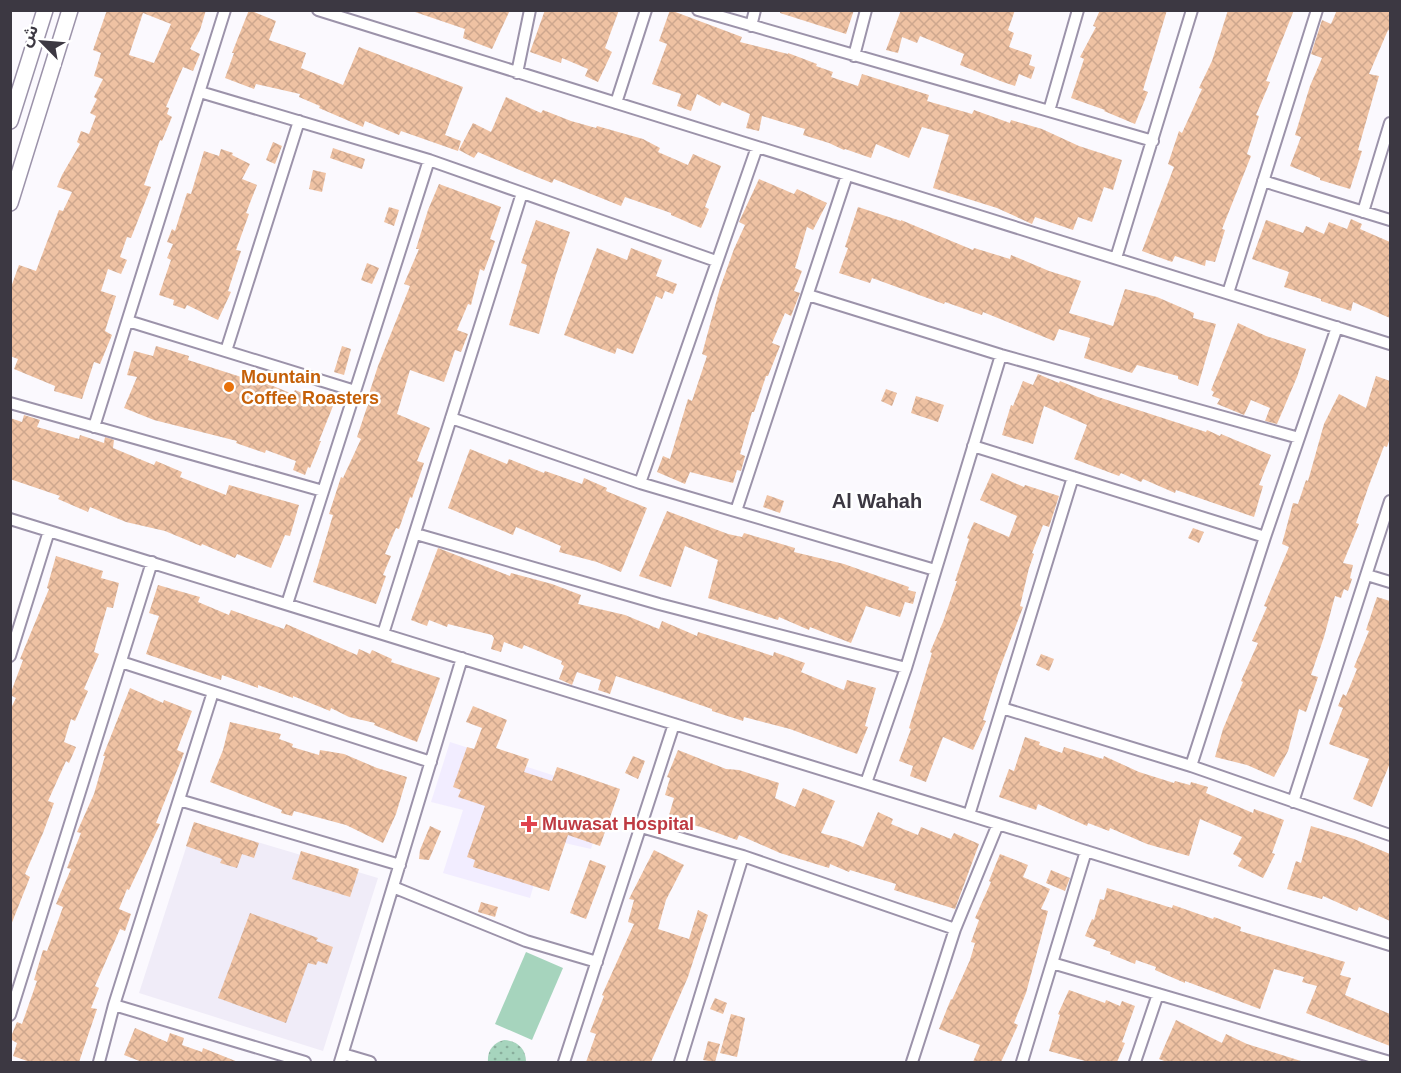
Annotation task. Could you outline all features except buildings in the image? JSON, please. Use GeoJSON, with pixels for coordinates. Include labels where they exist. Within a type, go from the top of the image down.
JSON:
{"type":"FeatureCollection","features":[{"type":"Feature","properties":{"kind":"street"},"geometry":{"type":"LineString","coordinates":[[10,121],[45,10]]}},
{"type":"Feature","properties":{"kind":"street"},"geometry":{"type":"LineString","coordinates":[[10,203],[70,10]]}},
{"type":"Feature","properties":{"kind":"street"},"geometry":{"type":"LineString","coordinates":[[94,427],[225,10]]}},
{"type":"Feature","properties":{"kind":"street"},"geometry":{"type":"LineString","coordinates":[[318,10],[1390,344]]}},
{"type":"Feature","properties":{"kind":"street"},"geometry":{"type":"LineString","coordinates":[[518,73],[530,10]]}},
{"type":"Feature","properties":{"kind":"street"},"geometry":{"type":"LineString","coordinates":[[616,103],[646,10]]}},
{"type":"Feature","properties":{"kind":"street"},"geometry":{"type":"LineString","coordinates":[[698,10],[1153,141]]}},
{"type":"Feature","properties":{"kind":"street"},"geometry":{"type":"LineString","coordinates":[[751,26],[755,10]]}},
{"type":"Feature","properties":{"kind":"street"},"geometry":{"type":"LineString","coordinates":[[854,56],[866,10]]}},
{"type":"Feature","properties":{"kind":"street"},"geometry":{"type":"LineString","coordinates":[[1049,111],[1078,10]]}},
{"type":"Feature","properties":{"kind":"street"},"geometry":{"type":"LineString","coordinates":[[1116,258],[1192,10]]}},
{"type":"Feature","properties":{"kind":"street"},"geometry":{"type":"LineString","coordinates":[[1228,293],[1317,10]]}},
{"type":"Feature","properties":{"kind":"street"},"geometry":{"type":"LineString","coordinates":[[200,92],[429,160],[716,261]]}},
{"type":"Feature","properties":{"kind":"street"},"geometry":{"type":"LineString","coordinates":[[226,351],[299,122]]}},
{"type":"Feature","properties":{"kind":"street"},"geometry":{"type":"LineString","coordinates":[[1363,212],[1390,123]]}},
{"type":"Feature","properties":{"kind":"street"},"geometry":{"type":"LineString","coordinates":[[640,483],[757,147]]}},
{"type":"Feature","properties":{"kind":"street"},"geometry":{"type":"LineString","coordinates":[[287,604],[429,160]]}},
{"type":"Feature","properties":{"kind":"street"},"geometry":{"type":"LineString","coordinates":[[736,511],[847,175]]}},
{"type":"Feature","properties":{"kind":"street"},"geometry":{"type":"LineString","coordinates":[[1263,181],[1390,220]]}},
{"type":"Feature","properties":{"kind":"street"},"geometry":{"type":"LineString","coordinates":[[383,634],[522,193]]}},
{"type":"Feature","properties":{"kind":"street"},"geometry":{"type":"LineString","coordinates":[[808,295],[1001,355],[1299,438]]}},
{"type":"Feature","properties":{"kind":"street"},"geometry":{"type":"LineString","coordinates":[[128,321],[355,391]]}},
{"type":"Feature","properties":{"kind":"street"},"geometry":{"type":"LineString","coordinates":[[1191,766],[1265,537],[1337,327]]}},
{"type":"Feature","properties":{"kind":"street"},"geometry":{"type":"LineString","coordinates":[[866,783],[906,668],[1001,355]]}},
{"type":"Feature","properties":{"kind":"street"},"geometry":{"type":"LineString","coordinates":[[10,404],[323,491]]}},
{"type":"Feature","properties":{"kind":"street"},"geometry":{"type":"LineString","coordinates":[[451,418],[640,483],[935,570]]}},
{"type":"Feature","properties":{"kind":"street"},"geometry":{"type":"LineString","coordinates":[[973,446],[1265,537]]}},
{"type":"Feature","properties":{"kind":"street"},"geometry":{"type":"LineString","coordinates":[[969,815],[1073,477]]}},
{"type":"Feature","properties":{"kind":"street"},"geometry":{"type":"LineString","coordinates":[[1293,802],[1390,501]]}},
{"type":"Feature","properties":{"kind":"street"},"geometry":{"type":"LineString","coordinates":[[10,519],[1390,945]]}},
{"type":"Feature","properties":{"kind":"street"},"geometry":{"type":"LineString","coordinates":[[10,656],[15,623],[49,531]]}},
{"type":"Feature","properties":{"kind":"street"},"geometry":{"type":"LineString","coordinates":[[416,534],[659,603],[906,668]]}},
{"type":"Feature","properties":{"kind":"street"},"geometry":{"type":"LineString","coordinates":[[10,1015],[152,562]]}},
{"type":"Feature","properties":{"kind":"street"},"geometry":{"type":"LineString","coordinates":[[1367,574],[1390,582]]}},
{"type":"Feature","properties":{"kind":"street"},"geometry":{"type":"LineString","coordinates":[[370,1062],[341,1058],[462,658]]}},
{"type":"Feature","properties":{"kind":"street"},"geometry":{"type":"LineString","coordinates":[[121,662],[431,762]]}},
{"type":"Feature","properties":{"kind":"street"},"geometry":{"type":"LineString","coordinates":[[99,1062],[114,1005],[213,692]]}},
{"type":"Feature","properties":{"kind":"street"},"geometry":{"type":"LineString","coordinates":[[1002,708],[1191,766],[1390,835]]}},
{"type":"Feature","properties":{"kind":"street"},"geometry":{"type":"LineString","coordinates":[[564,1062],[675,724]]}},
{"type":"Feature","properties":{"kind":"street"},"geometry":{"type":"LineString","coordinates":[[179,800],[400,865]]}},
{"type":"Feature","properties":{"kind":"street"},"geometry":{"type":"LineString","coordinates":[[912,1062],[955,929],[998,824]]}},
{"type":"Feature","properties":{"kind":"street"},"geometry":{"type":"LineString","coordinates":[[641,827],[743,856],[955,929]]}},
{"type":"Feature","properties":{"kind":"street"},"geometry":{"type":"LineString","coordinates":[[1022,1062],[1086,851]]}},
{"type":"Feature","properties":{"kind":"street"},"geometry":{"type":"LineString","coordinates":[[680,1062],[743,856]]}},
{"type":"Feature","properties":{"kind":"street"},"geometry":{"type":"LineString","coordinates":[[393,887],[526,941],[597,962]]}},
{"type":"Feature","properties":{"kind":"street"},"geometry":{"type":"LineString","coordinates":[[1052,963],[1390,1062]]}},
{"type":"Feature","properties":{"kind":"street"},"geometry":{"type":"LineString","coordinates":[[10,970],[23,974]]}},
{"type":"Feature","properties":{"kind":"street"},"geometry":{"type":"LineString","coordinates":[[1135,1062],[1158,994]]}},
{"type":"Feature","properties":{"kind":"street"},"geometry":{"type":"LineString","coordinates":[[114,1005],[304,1062]]}},
{"type":"Feature","properties":{"kind":"shaded area","name":"Muwasat Hospital"},"geometry":{"type":"Polygon","coordinates":[[[450,742],[608,793],[591,849],[547,839],[530,898],[443,873],[463,810],[431,802],[450,742]]]}},
{"type":"Feature","properties":{"kind":"shaded area"},"geometry":{"type":"Polygon","coordinates":[[[194,823],[378,878],[323,1051],[139,993],[194,823]]]}},
{"type":"Feature","properties":{"kind":"green space"},"geometry":{"type":"Polygon","coordinates":[[[526,952],[563,968],[532,1040],[495,1024],[526,952]]]}},
{"type":"Feature","properties":{"kind":"green space"},"geometry":{"type":"Polygon","coordinates":[[[504,1040],[520,1046],[525,1053],[526,1062],[488,1062],[491,1048],[504,1040]]]}},
{"type":"Feature","properties":{"kind":"place","name":"Mountain Coffee Roasters"},"geometry":{"type":"Point","coordinates":[229,387]}},
{"type":"Feature","properties":{"kind":"place","name":"Muwasat Hospital"},"geometry":{"type":"Point","coordinates":[529,824]}},
{"type":"Feature","properties":{"kind":"district","name":"Al Wahah"},"geometry":{"type":"Point","coordinates":[877,501]}}]}
